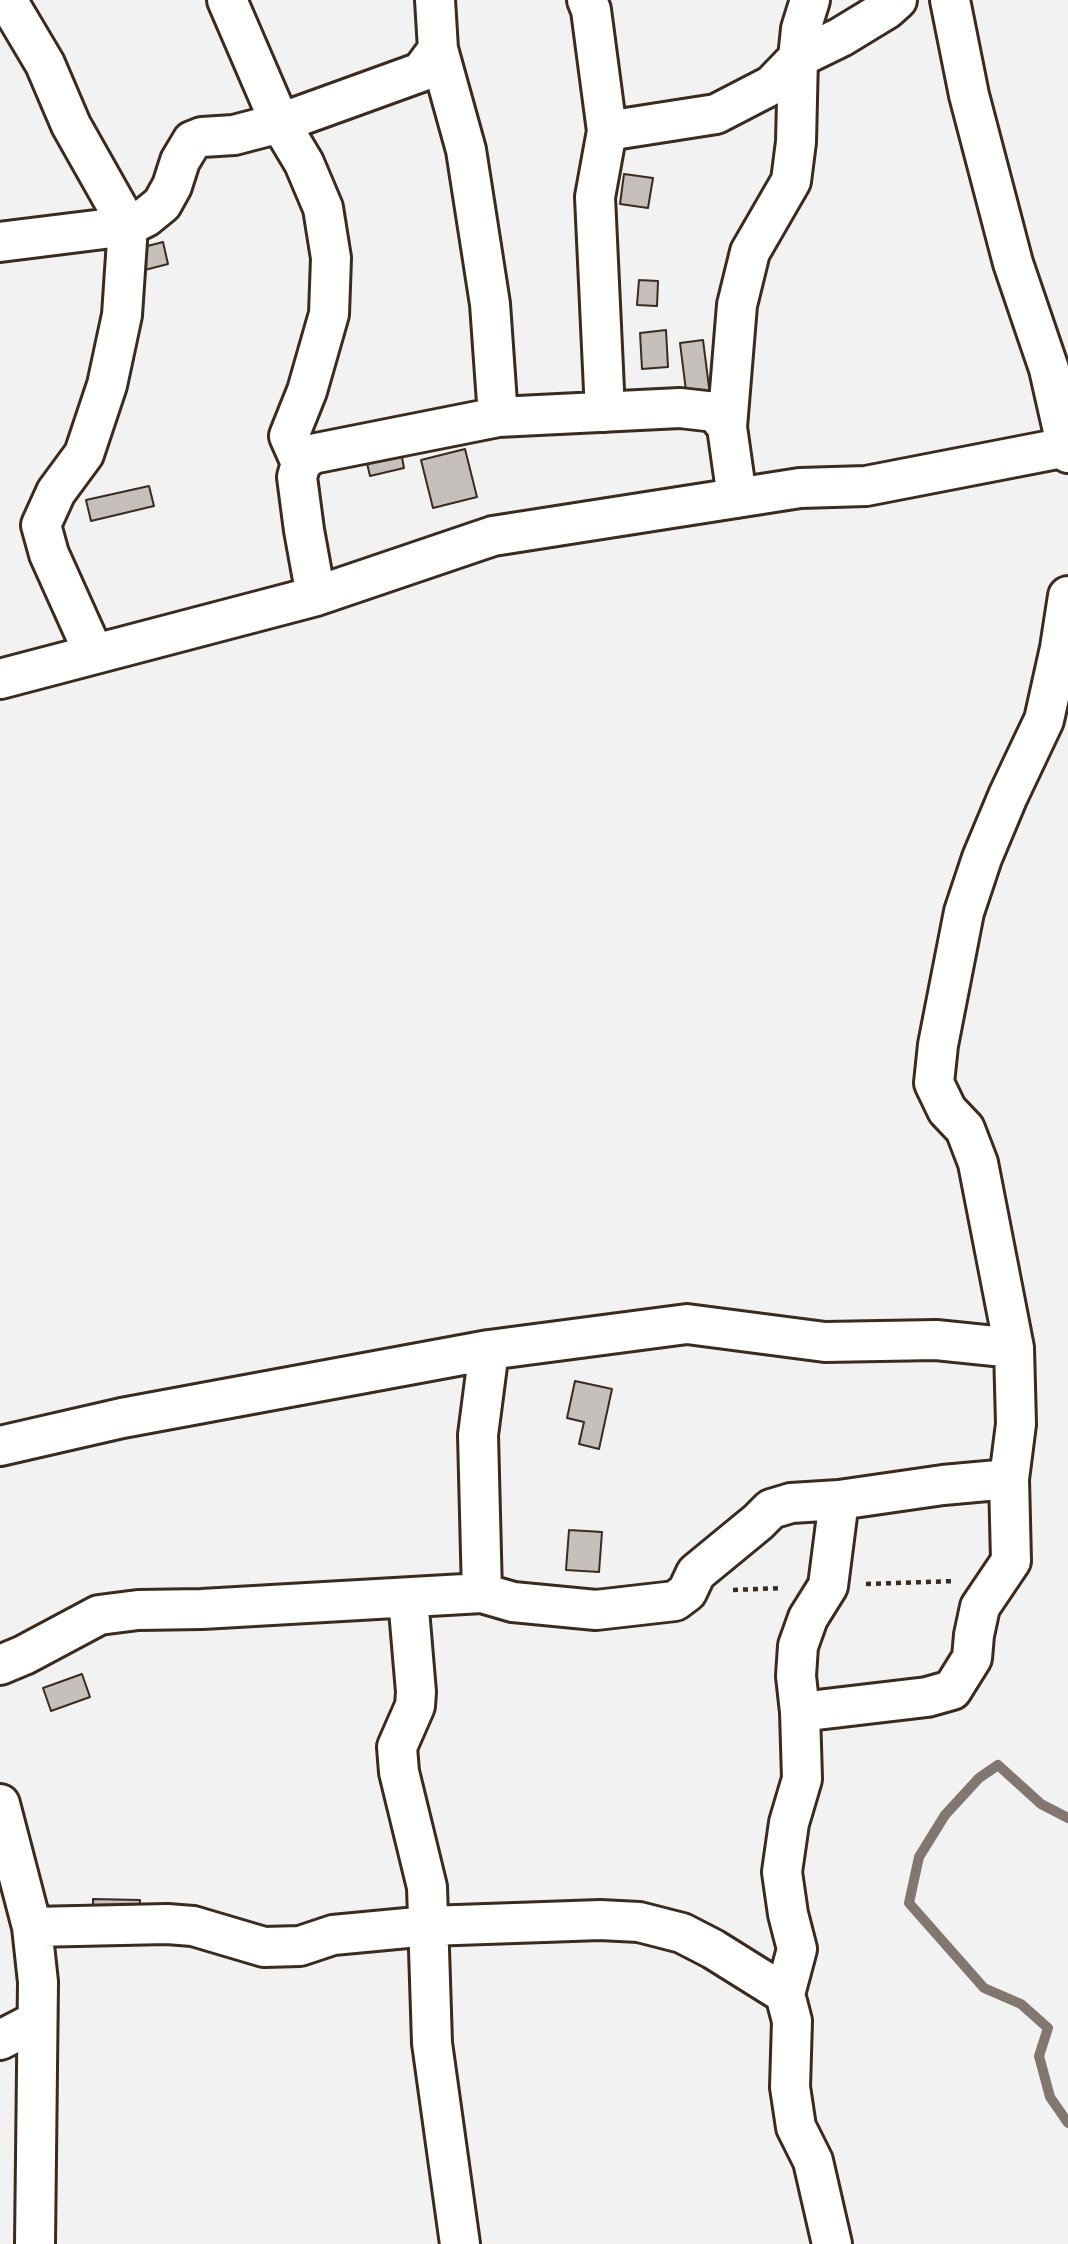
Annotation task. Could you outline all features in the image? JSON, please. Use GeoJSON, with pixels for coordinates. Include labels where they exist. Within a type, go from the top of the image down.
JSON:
{"type":"FeatureCollection","features":[{"type":"Feature","properties":{"kind":"street"},"geometry":{"type":"LineString","coordinates":[[7,0],[45,64],[71,125],[128,226],[122,315],[107,385],[84,454],[56,492],[41,525],[49,554],[94,654]]}},
{"type":"Feature","properties":{"kind":"street"},"geometry":{"type":"LineString","coordinates":[[227,0],[280,123],[304,163],[323,208],[331,258],[329,313],[307,391],[289,436],[301,463]]}},
{"type":"Feature","properties":{"kind":"street"},"geometry":{"type":"LineString","coordinates":[[435,0],[438,49],[467,150],[490,304],[498,417]]}},
{"type":"Feature","properties":{"kind":"street"},"geometry":{"type":"LineString","coordinates":[[587,0],[607,131],[595,197],[605,412]]}},
{"type":"Feature","properties":{"kind":"street"},"geometry":{"type":"LineString","coordinates":[[737,498],[727,426],[737,305],[750,252],[791,181],[796,142],[801,29],[810,0]]}},
{"type":"Feature","properties":{"kind":"street"},"geometry":{"type":"LineString","coordinates":[[607,131],[716,114],[772,85],[798,58],[841,37],[897,0]]}},
{"type":"Feature","properties":{"kind":"street"},"geometry":{"type":"LineString","coordinates":[[950,0],[968,95],[1013,263],[1049,369],[1068,453]]}},
{"type":"Feature","properties":{"kind":"street"},"geometry":{"type":"LineString","coordinates":[[0,242],[128,226],[146,217],[162,204],[172,186],[180,160],[192,141],[202,137],[234,135],[280,123],[421,72],[438,49]]}},
{"type":"Feature","properties":{"kind":"street"},"geometry":{"type":"LineString","coordinates":[[316,596],[297,477],[301,463],[312,454],[498,417],[680,408],[715,412],[727,426]]}},
{"type":"Feature","properties":{"kind":"street"},"geometry":{"type":"LineString","coordinates":[[0,679],[316,596],[493,536],[800,488],[866,486],[1067,447]]}},
{"type":"Feature","properties":{"kind":"street"},"geometry":{"type":"LineString","coordinates":[[800,1712],[927,1697],[952,1690],[972,1658],[974,1634],[981,1607],[1011,1561],[1009,1479],[1016,1424],[1014,1348],[978,1163],[965,1129],[947,1110],[934,1083],[938,1045],[964,912],[988,845],[1044,720],[1068,596]]}},
{"type":"Feature","properties":{"kind":"street"},"geometry":{"type":"LineString","coordinates":[[0,1446],[122,1418],[489,1350],[687,1324],[825,1342],[936,1340],[1014,1348]]}},
{"type":"Feature","properties":{"kind":"street"},"geometry":{"type":"LineString","coordinates":[[482,1594],[478,1435],[489,1350]]}},
{"type":"Feature","properties":{"kind":"street"},"geometry":{"type":"LineString","coordinates":[[0,1665],[99,1615],[138,1610],[482,1594],[513,1602],[596,1610],[676,1601],[687,1592],[696,1573],[772,1508],[791,1503],[839,1500],[943,1485],[1009,1479]]}},
{"type":"Feature","properties":{"kind":"street"},"geometry":{"type":"LineString","coordinates":[[832,2244],[813,2161],[796,2127],[789,2087],[792,2021],[785,1994],[797,1949],[788,1914],[782,1872],[789,1823],[802,1779],[796,1676],[799,1646],[808,1618],[828,1586],[839,1500]]}},
{"type":"Feature","properties":{"kind":"street"},"geometry":{"type":"LineString","coordinates":[[408,1598],[416,1692],[415,1706],[397,1747],[399,1772],[427,1887],[432,2043],[460,2244]]}},
{"type":"Feature","properties":{"kind":"street"},"geometry":{"type":"LineString","coordinates":[[0,1804],[32,1927],[38,1982],[36,2244]]}},
{"type":"Feature","properties":{"kind":"street"},"geometry":{"type":"LineString","coordinates":[[32,1927],[167,1924],[193,1926],[264,1947],[300,1946],[333,1935],[428,1926],[600,1920],[639,1922],[682,1933],[785,1994]]}},
{"type":"Feature","properties":{"kind":"street"},"geometry":{"type":"LineString","coordinates":[[0,2040],[37,2021]]}},
{"type":"Feature","properties":{"kind":"building"},"geometry":{"type":"Polygon","coordinates":[[[624,174],[653,178],[648,208],[620,204],[624,174]]]}},
{"type":"Feature","properties":{"kind":"building"},"geometry":{"type":"Polygon","coordinates":[[[163,242],[168,264],[137,272],[132,250],[163,242]]]}},
{"type":"Feature","properties":{"kind":"building"},"geometry":{"type":"Polygon","coordinates":[[[639,280],[658,281],[657,306],[637,305],[639,280]]]}},
{"type":"Feature","properties":{"kind":"building"},"geometry":{"type":"Polygon","coordinates":[[[666,330],[668,367],[642,369],[640,333],[666,330]]]}},
{"type":"Feature","properties":{"kind":"building"},"geometry":{"type":"Polygon","coordinates":[[[703,340],[711,403],[688,407],[680,343],[703,340]]]}},
{"type":"Feature","properties":{"kind":"building"},"geometry":{"type":"Polygon","coordinates":[[[465,449],[477,497],[433,508],[421,460],[465,449]]]}},
{"type":"Feature","properties":{"kind":"building"},"geometry":{"type":"Polygon","coordinates":[[[401,452],[404,468],[370,476],[366,459],[401,452]]]}},
{"type":"Feature","properties":{"kind":"building"},"geometry":{"type":"Polygon","coordinates":[[[149,486],[154,506],[91,521],[86,500],[149,486]]]}},
{"type":"Feature","properties":{"kind":"building"},"geometry":{"type":"Polygon","coordinates":[[[575,1381],[612,1389],[599,1449],[579,1444],[584,1422],[567,1418],[575,1381]]]}},
{"type":"Feature","properties":{"kind":"building"},"geometry":{"type":"Polygon","coordinates":[[[569,1530],[602,1532],[599,1572],[566,1570],[569,1530]]]}},
{"type":"Feature","properties":{"kind":"building"},"geometry":{"type":"Polygon","coordinates":[[[82,1674],[90,1697],[51,1711],[43,1688],[82,1674]]]}},
{"type":"Feature","properties":{"kind":"building"},"geometry":{"type":"Polygon","coordinates":[[[93,1899],[140,1900],[139,1921],[93,1919],[93,1899]]]}},
{"type":"Feature","properties":{"kind":"waterway"},"geometry":{"type":"LineString","coordinates":[[1068,1818],[1041,1804],[998,1765],[979,1778],[945,1815],[919,1857],[909,1903],[984,1988],[1021,2004],[1048,2028],[1039,2056],[1050,2097],[1068,2123]]}}]}
